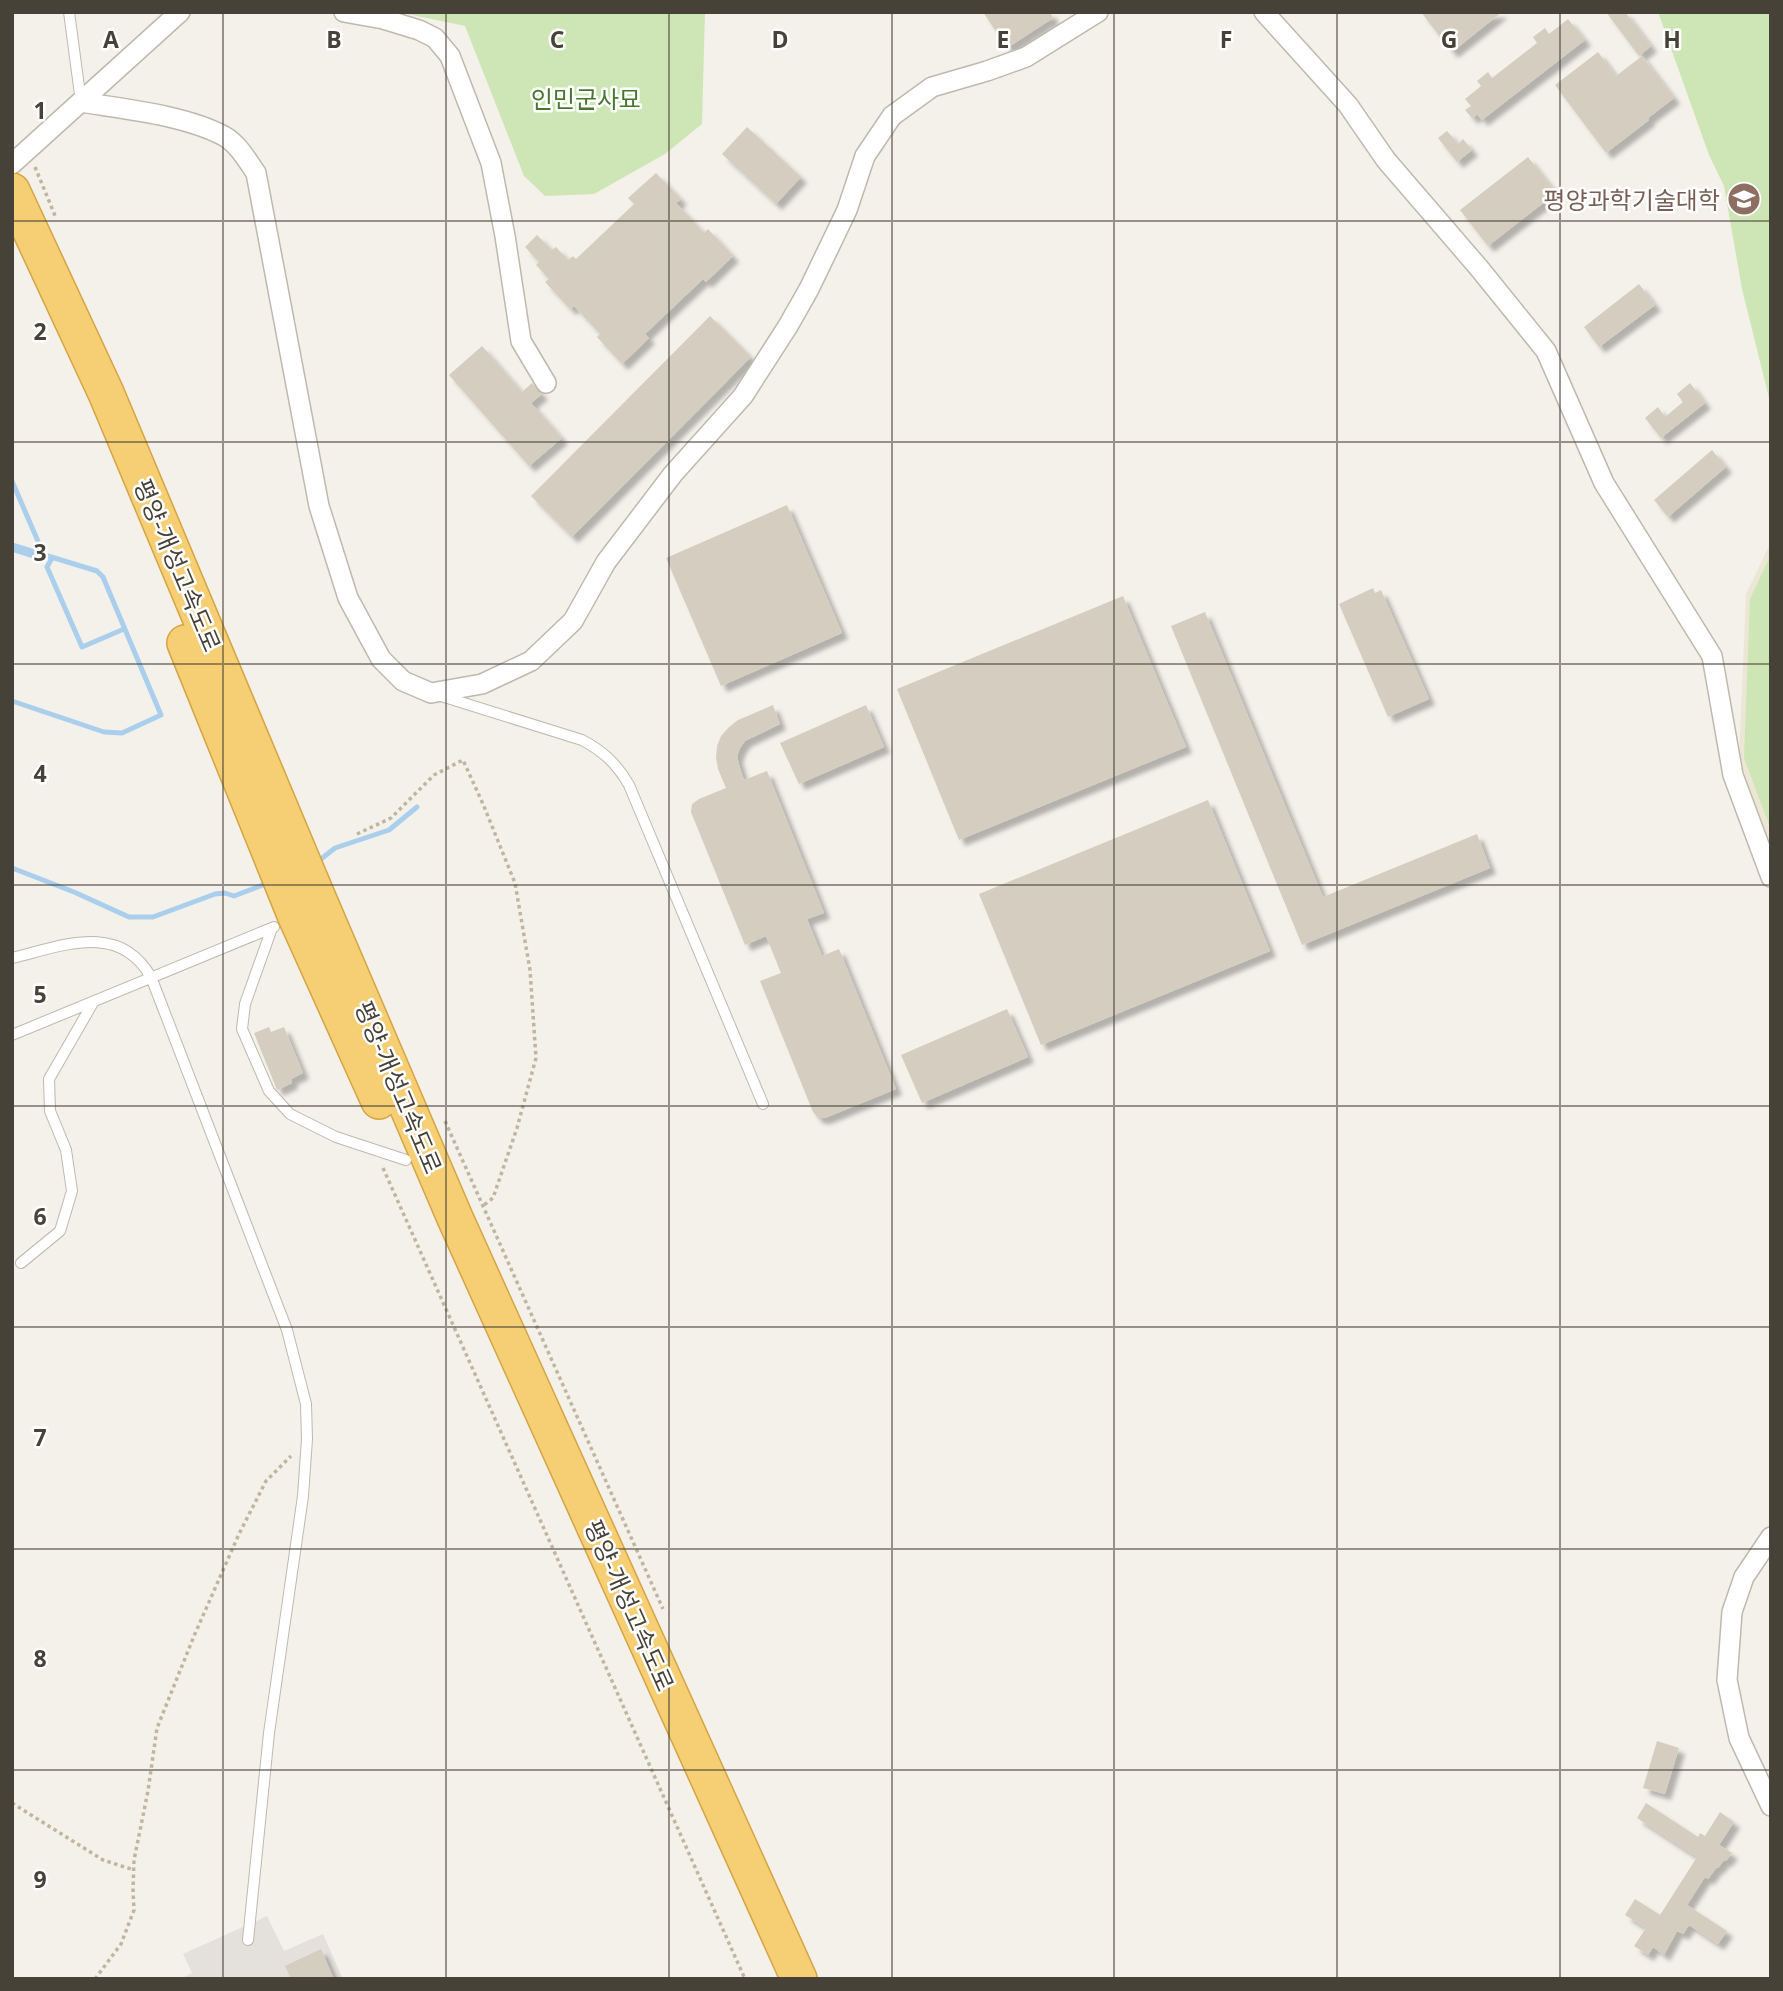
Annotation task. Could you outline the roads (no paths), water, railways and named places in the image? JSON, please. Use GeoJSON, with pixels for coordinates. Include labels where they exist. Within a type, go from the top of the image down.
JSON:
{"type":"FeatureCollection","features":[{"type":"Feature","properties":{"kind":"highway","name":"평양-개성고속도로"},"geometry":{"type":"LineString","coordinates":[[12,191],[106,393],[391,1155],[773,1979]]}},
{"type":"Feature","properties":{"kind":"highway","name":"평양-개성고속도로"},"geometry":{"type":"LineString","coordinates":[[12,245],[82,394],[293,895],[461,1231],[799,1979]]}},
{"type":"Feature","properties":{"kind":"street"},"geometry":{"type":"LineString","coordinates":[[12,164],[180,12]]}},
{"type":"Feature","properties":{"kind":"street"},"geometry":{"type":"LineString","coordinates":[[344,12],[383,19],[419,30],[435,38],[450,56],[491,163],[522,341],[546,383]]}},
{"type":"Feature","properties":{"kind":"street"},"geometry":{"type":"LineString","coordinates":[[81,102],[153,114],[196,125],[226,137],[242,152],[256,173],[319,506],[348,598],[381,659],[403,681],[431,693],[482,684],[531,661],[573,621],[606,562],[673,474],[743,396],[788,326],[847,210],[865,156],[892,116],[932,87],[1026,57],[1098,12]]}},
{"type":"Feature","properties":{"kind":"street"},"geometry":{"type":"LineString","coordinates":[[1264,12],[1348,104],[1386,160],[1546,351],[1604,483],[1712,656],[1733,775],[1771,877]]}},
{"type":"Feature","properties":{"kind":"street"},"geometry":{"type":"LineString","coordinates":[[1771,1537],[1744,1577],[1732,1612],[1727,1680],[1739,1738],[1771,1806]]}},
{"type":"Feature","properties":{"kind":"lane"},"geometry":{"type":"LineString","coordinates":[[69,12],[81,102]]}},
{"type":"Feature","properties":{"kind":"lane"},"geometry":{"type":"LineString","coordinates":[[431,693],[582,740],[596,747],[616,765],[629,785],[763,1104]]}},
{"type":"Feature","properties":{"kind":"lane"},"geometry":{"type":"LineString","coordinates":[[12,1035],[151,977],[293,895]]}},
{"type":"Feature","properties":{"kind":"lane"},"geometry":{"type":"LineString","coordinates":[[293,895],[244,1004],[242,1029],[270,1091],[290,1114],[336,1137],[391,1155]]}},
{"type":"Feature","properties":{"kind":"lane"},"geometry":{"type":"LineString","coordinates":[[12,958],[80,942],[112,943],[133,954],[144,964],[287,1330],[306,1404],[307,1439],[303,1496],[269,1732],[248,1940]]}},
{"type":"Feature","properties":{"kind":"lane"},"geometry":{"type":"LineString","coordinates":[[21,1263],[61,1231],[72,1191],[66,1150],[50,1111],[49,1079],[94,1001]]}},
{"type":"Feature","properties":{"kind":"waterway"},"geometry":{"type":"LineString","coordinates":[[12,481],[40,546],[40,558],[12,549]]}},
{"type":"Feature","properties":{"kind":"waterway"},"geometry":{"type":"LineString","coordinates":[[12,545],[97,571],[103,577],[161,715],[122,733],[104,732],[12,701]]}},
{"type":"Feature","properties":{"kind":"waterway"},"geometry":{"type":"LineString","coordinates":[[52,558],[47,567],[82,647],[124,629]]}},
{"type":"Feature","properties":{"kind":"waterway"},"geometry":{"type":"LineString","coordinates":[[316,863],[335,848],[389,830],[417,807]]}},
{"type":"Feature","properties":{"kind":"waterway"},"geometry":{"type":"LineString","coordinates":[[12,868],[129,917],[153,917],[215,894],[234,896],[268,883]]}},
{"type":"Feature","properties":{"kind":"place","name":"평양과학기술대학"},"geometry":{"type":"Point","coordinates":[1744,199]}},
{"type":"Feature","properties":{"kind":"park label","name":"인민군사묘"},"geometry":{"type":"Point","coordinates":[586,98]}}]}
